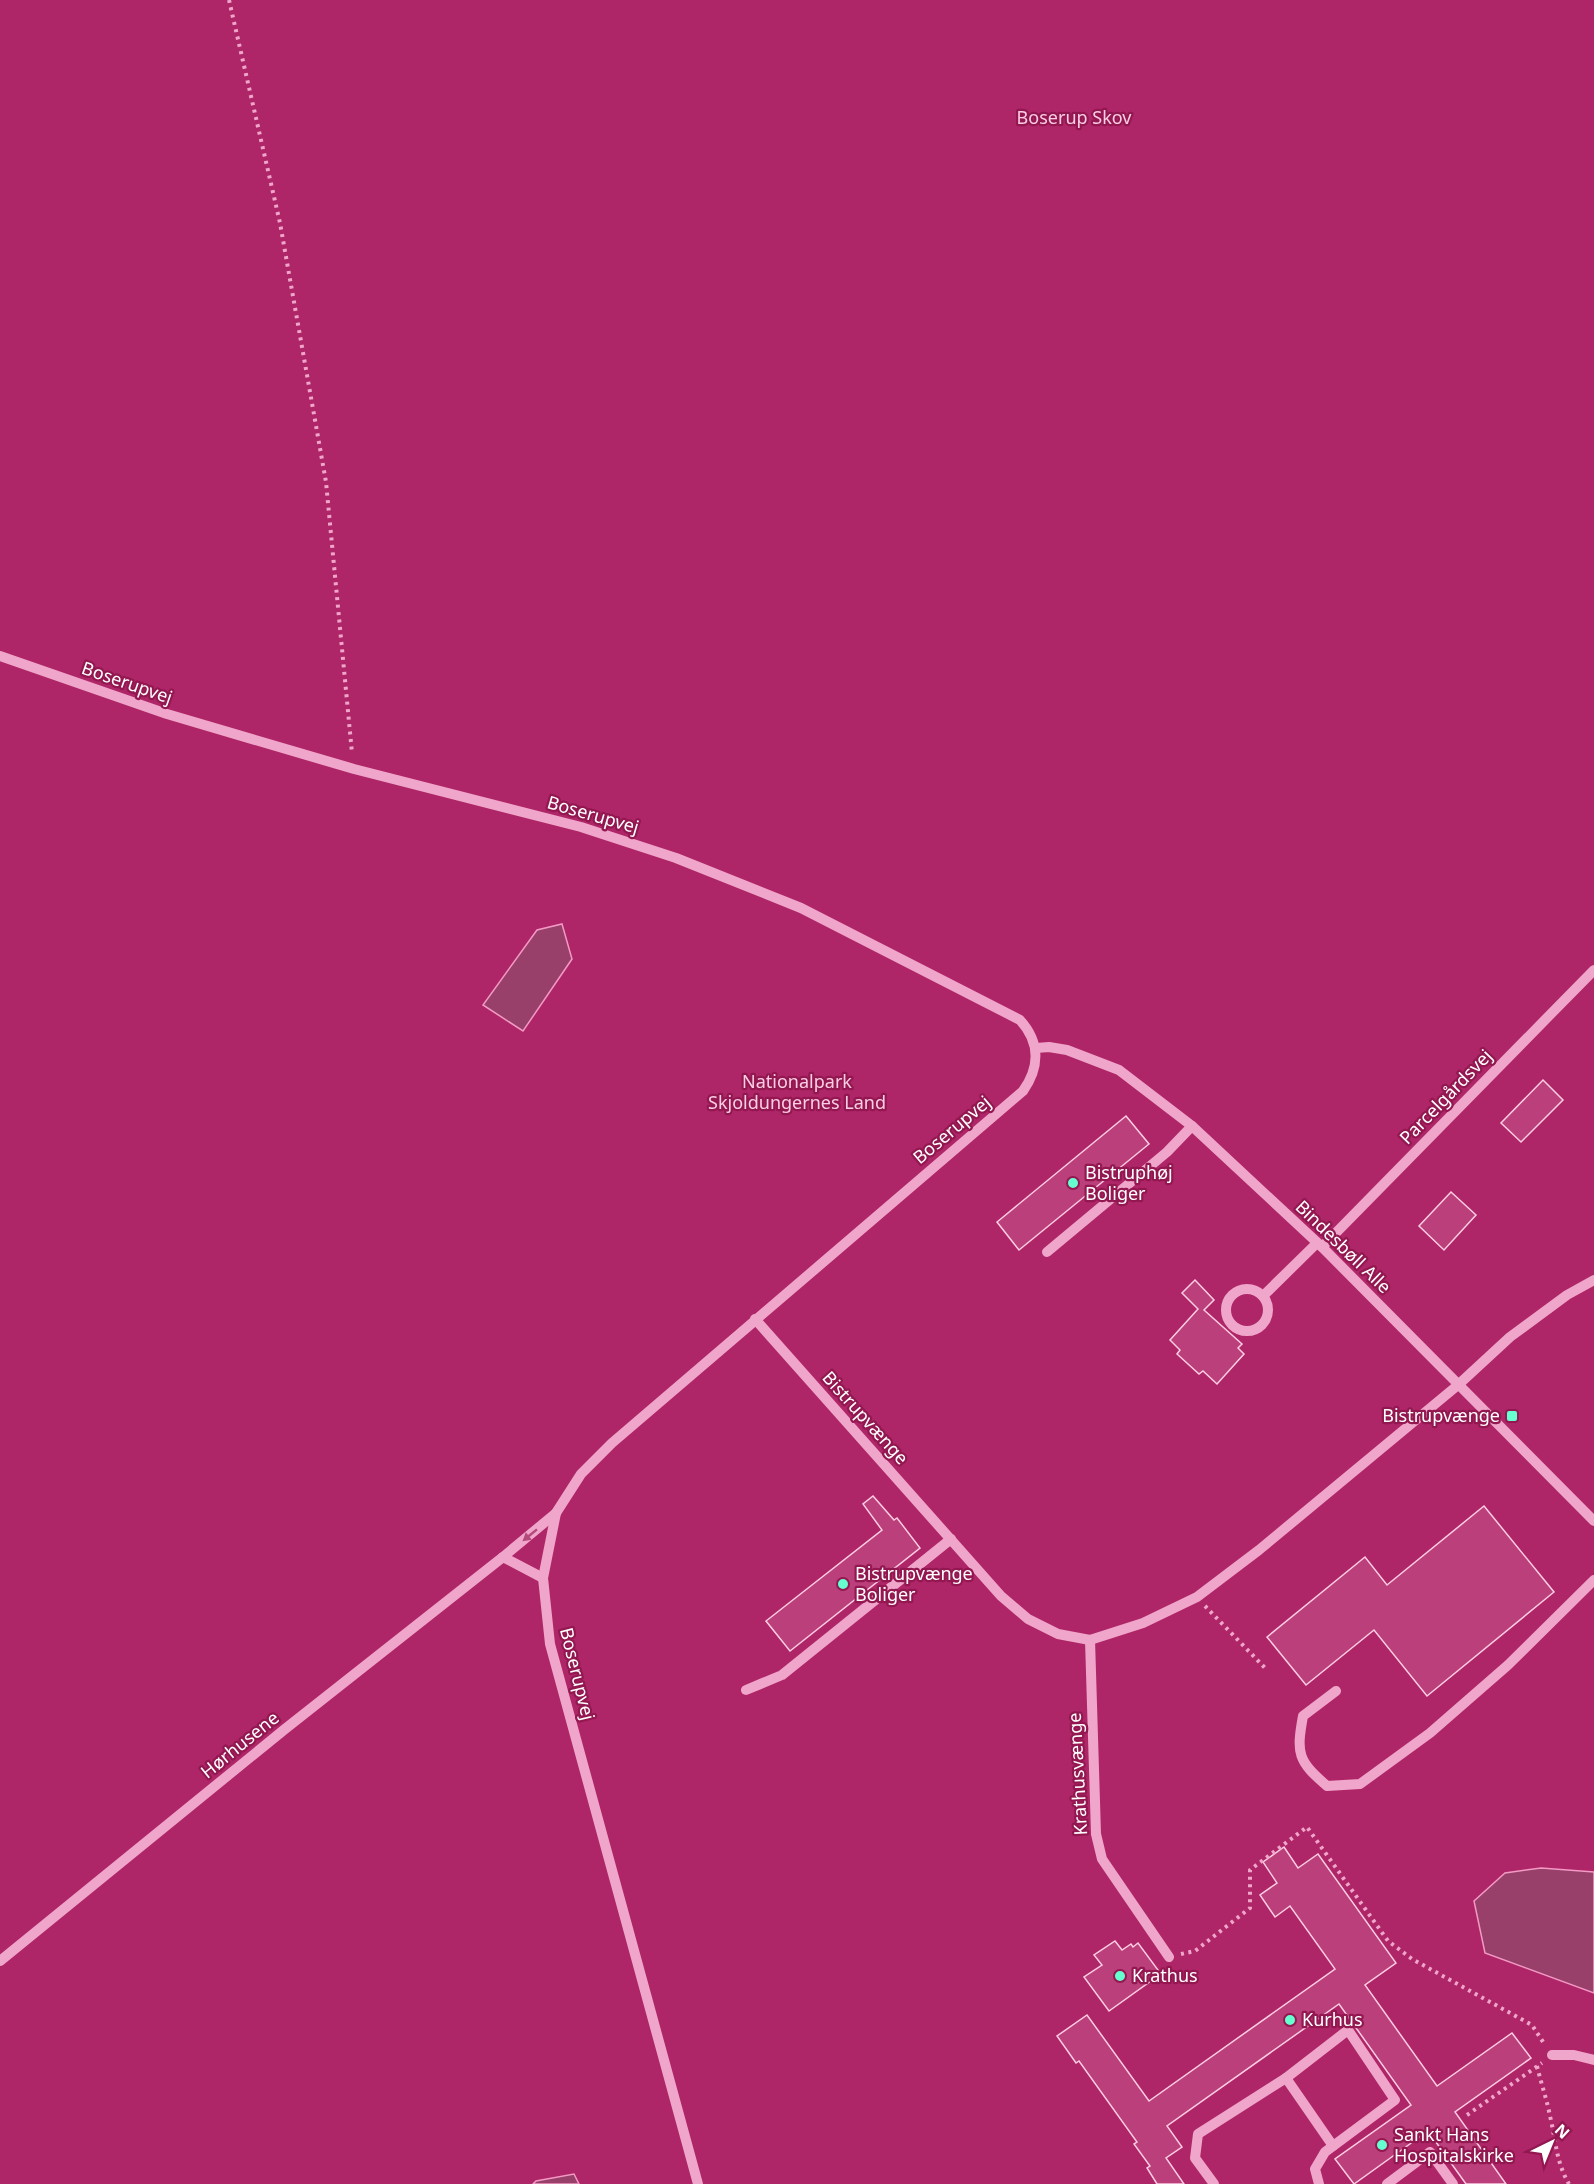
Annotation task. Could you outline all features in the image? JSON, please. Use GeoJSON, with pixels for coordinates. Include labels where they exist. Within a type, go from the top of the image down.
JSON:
{"type":"FeatureCollection","features":[{"type":"Feature","properties":{"kind":"street","name":"Boserupvej"},"geometry":{"type":"LineString","coordinates":[[0,656],[167,714],[354,769],[581,827],[676,858],[801,908],[1020,1020],[1036,1048],[1034,1072],[1023,1090],[612,1443],[581,1474],[556,1513],[543,1578],[550,1644],[698,2184]]}},
{"type":"Feature","properties":{"kind":"street","name":"Parcelgårdsvej"},"geometry":{"type":"LineString","coordinates":[[1263,1296],[1319,1245],[1594,970]]}},
{"type":"Feature","properties":{"kind":"street","name":"Bindesbøll Alle"},"geometry":{"type":"LineString","coordinates":[[1036,1048],[1049,1047],[1067,1050],[1119,1070],[1192,1126],[1319,1245],[1594,1521]]}},
{"type":"Feature","properties":{"kind":"street"},"geometry":{"type":"LineString","coordinates":[[1047,1252],[1167,1152],[1192,1126]]}},
{"type":"Feature","properties":{"kind":"street","name":"Bistrupvænge"},"geometry":{"type":"LineString","coordinates":[[754,1320],[1001,1596],[1028,1618],[1058,1634],[1090,1640],[1143,1623],[1197,1597],[1259,1550],[1458,1385],[1510,1337],[1567,1295],[1594,1280]]}},
{"type":"Feature","properties":{"kind":"street"},"geometry":{"type":"LineString","coordinates":[[1243,1290],[1253,1290],[1263,1296],[1268,1306],[1267,1317],[1262,1326],[1252,1331],[1241,1331],[1232,1325],[1226,1315],[1227,1304],[1233,1295],[1243,1290]]}},
{"type":"Feature","properties":{"kind":"street","name":"Hørhusene"},"geometry":{"type":"LineString","coordinates":[[0,1961],[276,1736],[556,1513]]}},
{"type":"Feature","properties":{"kind":"street"},"geometry":{"type":"LineString","coordinates":[[746,1690],[782,1675],[951,1539]]}},
{"type":"Feature","properties":{"kind":"street"},"geometry":{"type":"LineString","coordinates":[[503,1557],[543,1578]]}},
{"type":"Feature","properties":{"kind":"street"},"geometry":{"type":"LineString","coordinates":[[1336,1691],[1303,1716],[1298,1743],[1305,1767],[1327,1786],[1360,1784],[1430,1733],[1508,1665],[1594,1580]]}},
{"type":"Feature","properties":{"kind":"street","name":"Krathusvænge"},"geometry":{"type":"LineString","coordinates":[[1090,1640],[1096,1834],[1102,1859],[1169,1957]]}},
{"type":"Feature","properties":{"kind":"street"},"geometry":{"type":"LineString","coordinates":[[1214,2184],[1196,2158],[1198,2134],[1286,2078],[1348,2030],[1395,2100],[1325,2152],[1315,2169],[1319,2184]]}},
{"type":"Feature","properties":{"kind":"street"},"geometry":{"type":"LineString","coordinates":[[1552,2055],[1574,2055],[1594,2060]]}},
{"type":"Feature","properties":{"kind":"street"},"geometry":{"type":"LineString","coordinates":[[1286,2078],[1333,2146]]}},
{"type":"Feature","properties":{"kind":"street"},"geometry":{"type":"LineString","coordinates":[[1387,2184],[1430,2152],[1453,2184]]}},
{"type":"Feature","properties":{"kind":"path"},"geometry":{"type":"LineString","coordinates":[[229,0],[280,223],[326,482],[354,769]]}},
{"type":"Feature","properties":{"kind":"path"},"geometry":{"type":"LineString","coordinates":[[1197,1597],[1267,1670]]}},
{"type":"Feature","properties":{"kind":"path"},"geometry":{"type":"LineString","coordinates":[[1169,1957],[1195,1951],[1250,1908],[1250,1869],[1307,1827],[1388,1941],[1412,1959],[1532,2025],[1552,2055],[1467,2115]]}},
{"type":"Feature","properties":{"kind":"path"},"geometry":{"type":"LineString","coordinates":[[1537,2066],[1551,2118],[1555,2151],[1561,2171],[1569,2184]]}},
{"type":"Feature","properties":{"kind":"green space","name":"Nationalpark Skjoldungernes Land"},"geometry":{"type":"Polygon","coordinates":[[[0,0],[1594,0],[1594,2184],[0,2184],[0,0]]]}},
{"type":"Feature","properties":{"kind":"shaded area"},"geometry":{"type":"Polygon","coordinates":[[[562,924],[572,959],[523,1031],[483,1005],[537,930],[562,924]]]}},
{"type":"Feature","properties":{"kind":"shaded area"},"geometry":{"type":"Polygon","coordinates":[[[1541,1868],[1594,1872],[1594,1993],[1485,1953],[1474,1901],[1505,1873],[1541,1868]]]}},
{"type":"Feature","properties":{"kind":"shaded area"},"geometry":{"type":"Polygon","coordinates":[[[574,2174],[579,2184],[533,2184],[536,2181],[574,2174]]]}},
{"type":"Feature","properties":{"kind":"building"},"geometry":{"type":"Polygon","coordinates":[[[1543,1080],[1563,1100],[1521,1142],[1501,1123],[1543,1080]]]}},
{"type":"Feature","properties":{"kind":"building","name":"Bistruphøj Boliger"},"geometry":{"type":"Polygon","coordinates":[[[1126,1116],[1149,1144],[1019,1250],[997,1222],[1126,1116]]]}},
{"type":"Feature","properties":{"kind":"building"},"geometry":{"type":"Polygon","coordinates":[[[1451,1192],[1476,1215],[1444,1250],[1419,1226],[1451,1192]]]}},
{"type":"Feature","properties":{"kind":"building"},"geometry":{"type":"Polygon","coordinates":[[[1195,1280],[1214,1300],[1204,1310],[1242,1344],[1238,1348],[1244,1354],[1217,1384],[1203,1371],[1199,1374],[1177,1354],[1180,1350],[1170,1340],[1198,1309],[1182,1293],[1195,1280]]]}},
{"type":"Feature","properties":{"kind":"building","name":"Bistrupvænge Boliger"},"geometry":{"type":"Polygon","coordinates":[[[873,1496],[894,1520],[897,1518],[920,1548],[790,1651],[766,1621],[882,1530],[863,1504],[873,1496]]]}},
{"type":"Feature","properties":{"kind":"building"},"geometry":{"type":"Polygon","coordinates":[[[1484,1506],[1554,1592],[1427,1696],[1374,1630],[1306,1685],[1267,1637],[1365,1557],[1387,1585],[1484,1506]]]}},
{"type":"Feature","properties":{"kind":"building","name":"Kurhus"},"geometry":{"type":"Polygon","coordinates":[[[1284,1847],[1298,1868],[1318,1854],[1396,1963],[1365,1985],[1437,2086],[1512,2033],[1531,2058],[1455,2112],[1506,2184],[1466,2184],[1428,2131],[1354,2184],[1335,2159],[1411,2105],[1339,2004],[1167,2126],[1182,2147],[1166,2158],[1184,2184],[1157,2184],[1147,2168],[1150,2166],[1134,2144],[1137,2142],[1079,2061],[1076,2063],[1057,2036],[1087,2015],[1149,2101],[1335,1969],[1290,1906],[1275,1917],[1260,1895],[1277,1883],[1263,1862],[1284,1847]]]}},
{"type":"Feature","properties":{"kind":"building","name":"Krathus"},"geometry":{"type":"Polygon","coordinates":[[[1115,1941],[1122,1950],[1131,1944],[1133,1947],[1138,1943],[1158,1970],[1152,1974],[1155,1978],[1109,2011],[1084,1977],[1102,1965],[1094,1955],[1115,1941]]]}},
{"type":"Feature","properties":{"kind":"place","name":"Bistruphøj Boliger"},"geometry":{"type":"Point","coordinates":[1073,1183]}},
{"type":"Feature","properties":{"kind":"place","name":"Bistrupvænge"},"geometry":{"type":"Point","coordinates":[1512,1416]}},
{"type":"Feature","properties":{"kind":"place","name":"Bistrupvænge Boliger"},"geometry":{"type":"Point","coordinates":[843,1584]}},
{"type":"Feature","properties":{"kind":"place","name":"Krathus"},"geometry":{"type":"Point","coordinates":[1120,1976]}},
{"type":"Feature","properties":{"kind":"place","name":"Kurhus"},"geometry":{"type":"Point","coordinates":[1290,2020]}},
{"type":"Feature","properties":{"kind":"place","name":"Sankt Hans Hospitalskirke"},"geometry":{"type":"Point","coordinates":[1382,2145]}},
{"type":"Feature","properties":{"kind":"park label","name":"Boserup Skov"},"geometry":{"type":"Point","coordinates":[1074,118]}}]}
